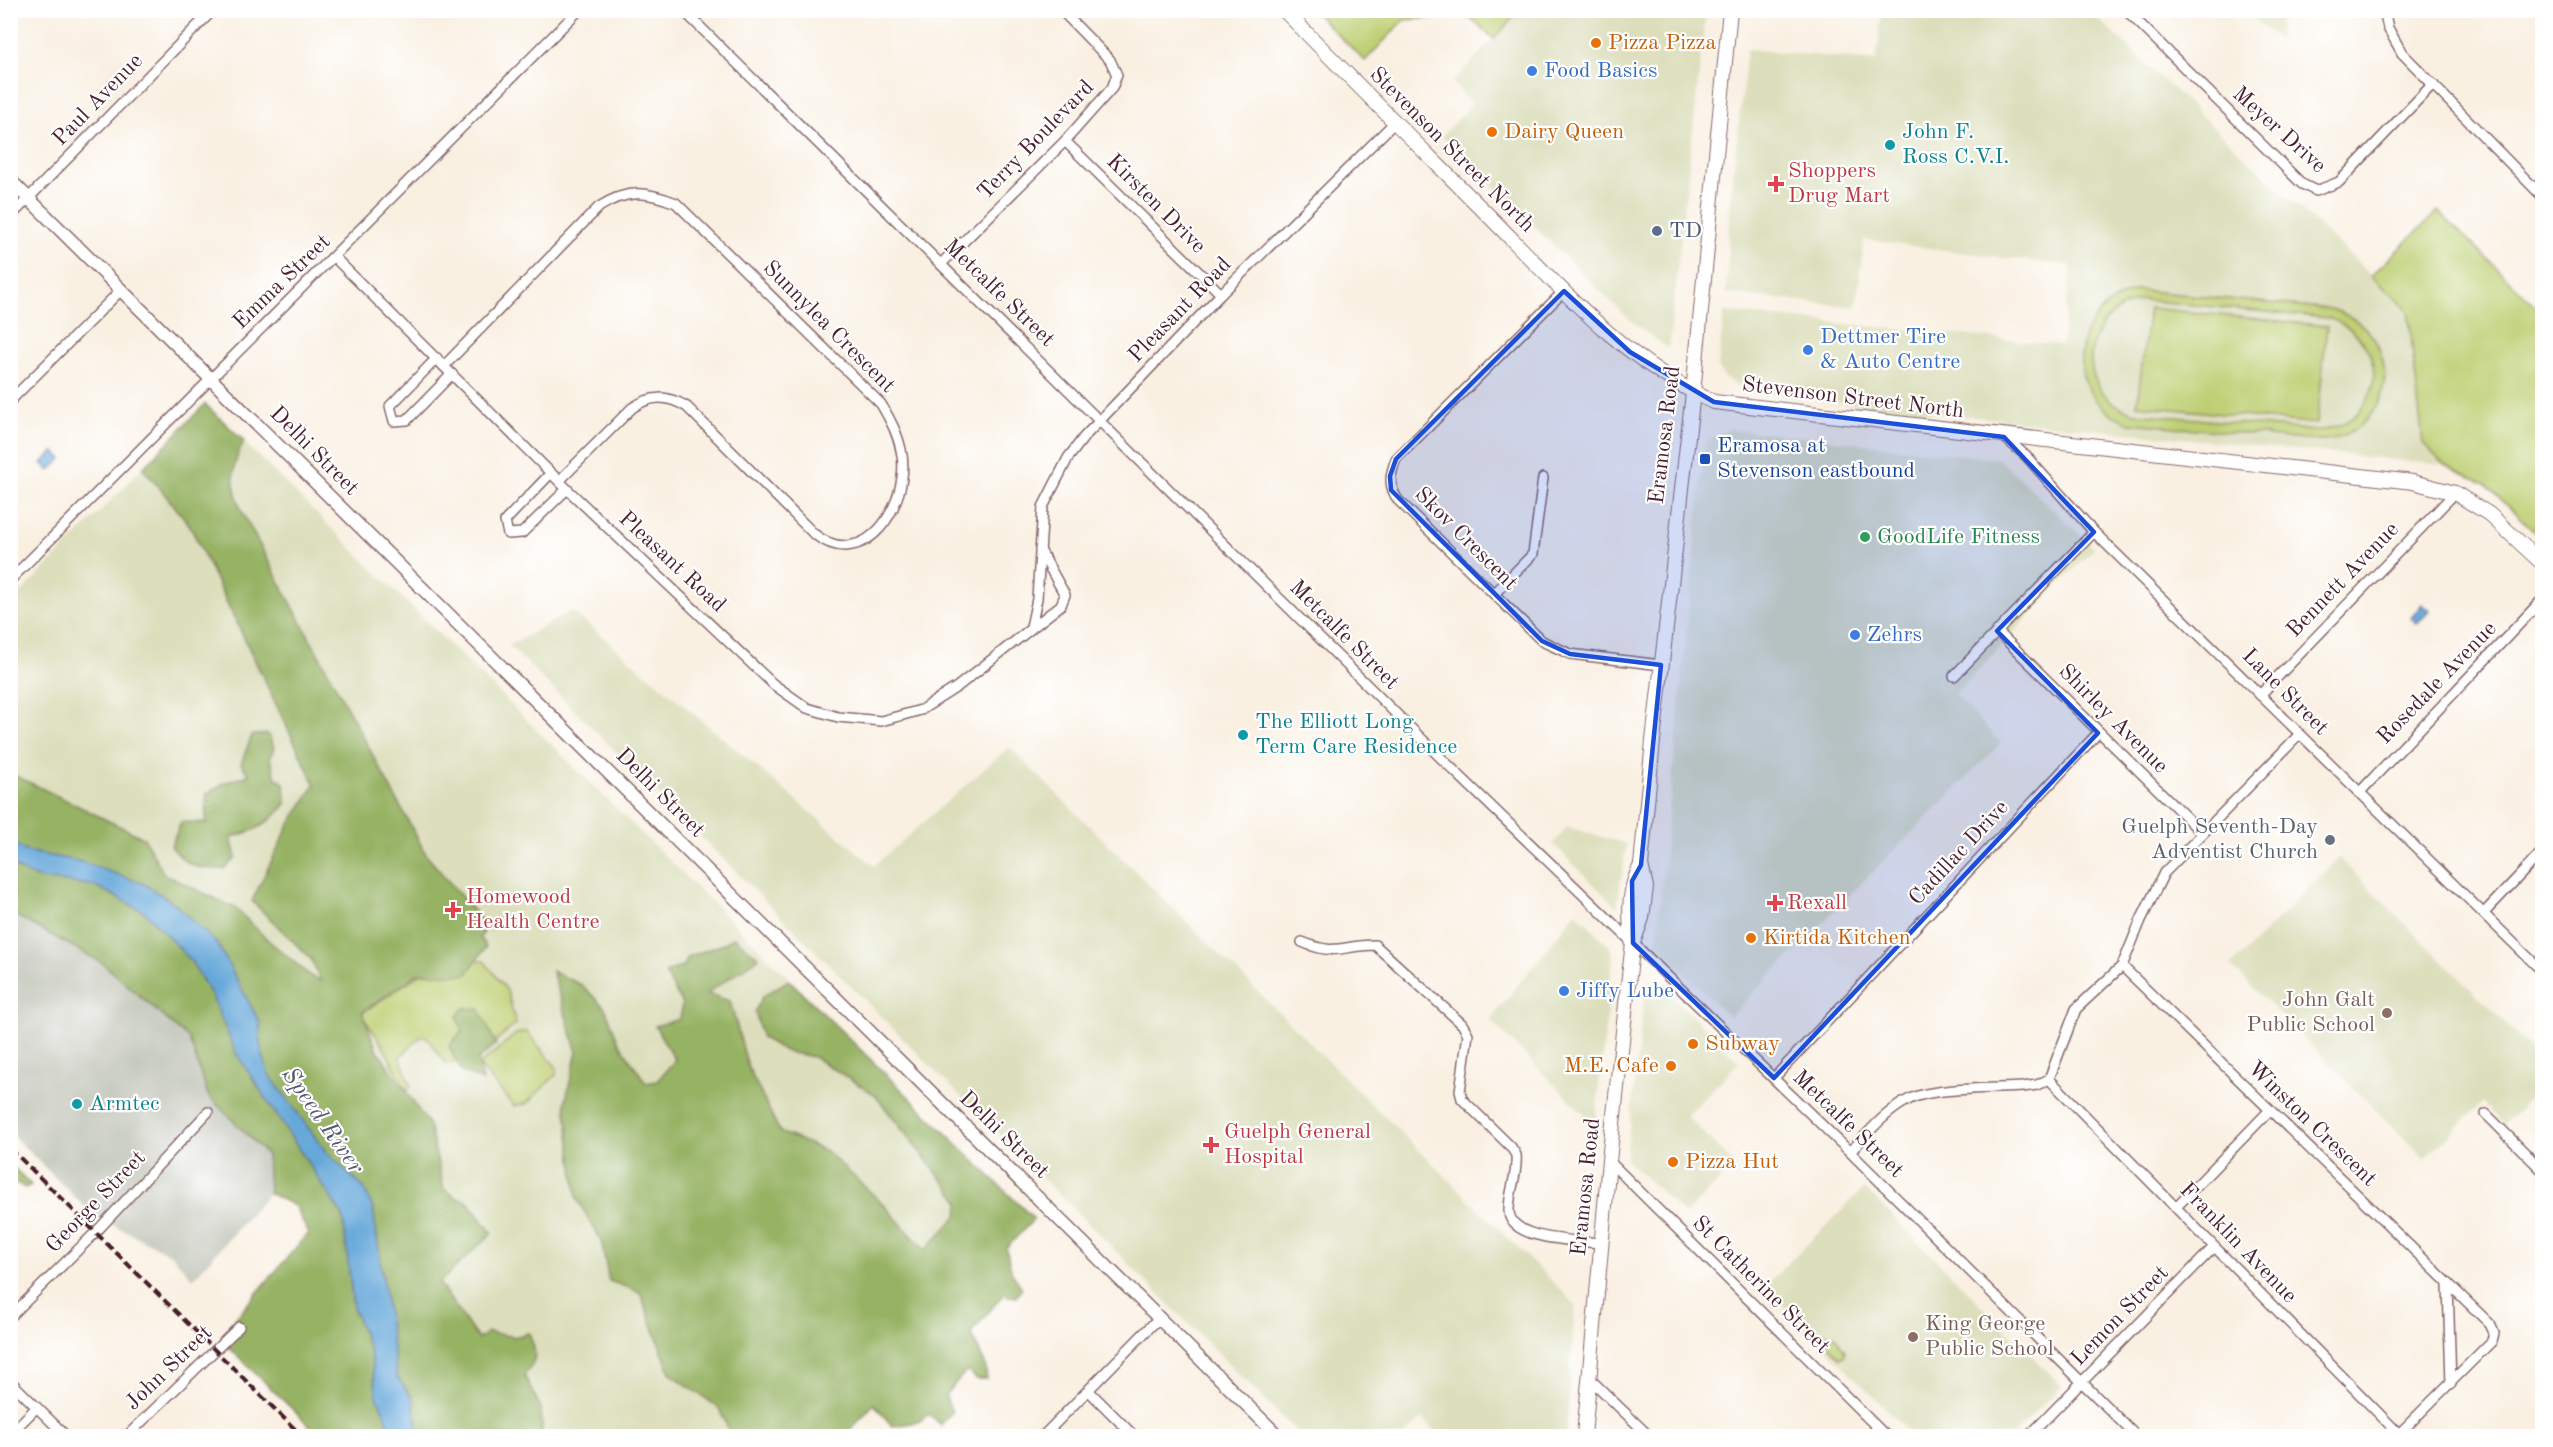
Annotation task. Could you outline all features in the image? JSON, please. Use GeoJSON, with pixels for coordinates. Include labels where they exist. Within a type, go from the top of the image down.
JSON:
{"type":"FeatureCollection","features":[{"type":"Feature","properties":{"kind":"main road","name":"Stevenson Street North"},"geometry":{"type":"LineString","coordinates":[[1284,10],[1394,123],[1564,291],[1630,352],[1693,393],[1721,404],[2413,482],[2455,493],[2489,513],[2542,563]]}},
{"type":"Feature","properties":{"kind":"main road","name":"Eramosa Road"},"geometry":{"type":"LineString","coordinates":[[1584,1437],[1608,1161],[1633,943],[1642,918],[1646,887],[1641,865],[1661,665],[1693,393],[1730,10]]}},
{"type":"Feature","properties":{"kind":"street","name":"Paul Avenue"},"geometry":{"type":"LineString","coordinates":[[10,217],[213,10]]}},
{"type":"Feature","properties":{"kind":"street","name":"Emma Street"},"geometry":{"type":"LineString","coordinates":[[10,580],[335,258],[579,10]]}},
{"type":"Feature","properties":{"kind":"street","name":"Metcalfe Street"},"geometry":{"type":"LineString","coordinates":[[683,10],[1432,749],[1850,1152],[2136,1437]]}},
{"type":"Feature","properties":{"kind":"street","name":"Terry Boulevard"},"geometry":{"type":"LineString","coordinates":[[941,264],[1065,141],[1113,88],[1117,75],[1110,60],[1061,10]]}},
{"type":"Feature","properties":{"kind":"street","name":"Meyer Drive"},"geometry":{"type":"LineString","coordinates":[[2126,10],[2302,184],[2316,191],[2339,182],[2433,84]]}},
{"type":"Feature","properties":{"kind":"street"},"geometry":{"type":"LineString","coordinates":[[2384,10],[2388,28],[2402,53],[2542,195]]}},
{"type":"Feature","properties":{"kind":"street","name":"Pleasant Road"},"geometry":{"type":"LineString","coordinates":[[1031,627],[1037,599],[1043,507],[1068,458],[1221,294],[1394,123]]}},
{"type":"Feature","properties":{"kind":"street","name":"Kirsten Drive"},"geometry":{"type":"LineString","coordinates":[[1065,141],[1221,294]]}},
{"type":"Feature","properties":{"kind":"street","name":"Delhi Street"},"geometry":{"type":"LineString","coordinates":[[10,180],[1278,1437]]}},
{"type":"Feature","properties":{"kind":"street","name":"Sunnylea Crescent"},"geometry":{"type":"LineString","coordinates":[[452,374],[407,420],[394,422],[390,406],[440,362],[599,207],[616,197],[635,193],[655,195],[676,203],[881,404],[896,428],[903,457],[901,482],[894,508],[877,532],[859,546],[845,547],[836,546],[814,534],[687,407],[673,399],[655,397],[644,400],[632,408],[559,481]]}},
{"type":"Feature","properties":{"kind":"street","name":"Pleasant Road"},"geometry":{"type":"LineString","coordinates":[[335,258],[567,489],[772,684],[807,708],[838,717],[881,721],[921,710],[957,687],[1061,605],[1065,595],[1040,550]]}},
{"type":"Feature","properties":{"kind":"street"},"geometry":{"type":"LineString","coordinates":[[10,401],[122,289]]}},
{"type":"Feature","properties":{"kind":"street","name":"Skov Crescent"},"geometry":{"type":"LineString","coordinates":[[1564,291],[1396,459],[1390,476],[1391,490],[1398,500],[1542,641],[1560,652],[1661,665]]}},
{"type":"Feature","properties":{"kind":"street","name":"Lane Street"},"geometry":{"type":"LineString","coordinates":[[2004,437],[2026,456],[2094,532],[2542,971]]}},
{"type":"Feature","properties":{"kind":"street"},"geometry":{"type":"LineString","coordinates":[[551,473],[505,521],[508,534],[522,533],[567,489]]}},
{"type":"Feature","properties":{"kind":"street"},"geometry":{"type":"LineString","coordinates":[[1494,594],[1533,554],[1543,478]]}},
{"type":"Feature","properties":{"kind":"street","name":"Bennett Avenue"},"geometry":{"type":"LineString","coordinates":[[2260,695],[2455,493]]}},
{"type":"Feature","properties":{"kind":"street"},"geometry":{"type":"LineString","coordinates":[[1954,676],[2094,532]]}},
{"type":"Feature","properties":{"kind":"street","name":"Rosedale Avenue"},"geometry":{"type":"LineString","coordinates":[[2359,793],[2542,600]]}},
{"type":"Feature","properties":{"kind":"street","name":"Shirley Avenue"},"geometry":{"type":"LineString","coordinates":[[1997,631],[2098,734],[2202,833]]}},
{"type":"Feature","properties":{"kind":"street","name":"Cadillac Drive"},"geometry":{"type":"LineString","coordinates":[[1774,1078],[2098,734]]}},
{"type":"Feature","properties":{"kind":"street"},"geometry":{"type":"LineString","coordinates":[[1850,1152],[1887,1114],[1910,1098],[1934,1093],[2023,1087],[2049,1079],[2076,1009],[2122,966],[2164,873],[2299,735]]}},
{"type":"Feature","properties":{"kind":"street"},"geometry":{"type":"LineString","coordinates":[[2484,913],[2542,852]]}},
{"type":"Feature","properties":{"kind":"street"},"geometry":{"type":"LineString","coordinates":[[1302,942],[1335,952],[1361,945],[1375,945],[1462,1024],[1468,1034],[1468,1042],[1460,1091],[1462,1099],[1511,1147],[1516,1155],[1508,1212],[1514,1226],[1526,1234],[1601,1243]]}},
{"type":"Feature","properties":{"kind":"street","name":"Winston Crescent"},"geometry":{"type":"LineString","coordinates":[[2122,966],[2490,1324],[2494,1333],[2492,1341],[2398,1436]]}},
{"type":"Feature","properties":{"kind":"street","name":"Franklin Avenue"},"geometry":{"type":"LineString","coordinates":[[2049,1079],[2398,1436]]}},
{"type":"Feature","properties":{"kind":"street"},"geometry":{"type":"LineString","coordinates":[[2176,1207],[2270,1110]]}},
{"type":"Feature","properties":{"kind":"street","name":"George Street"},"geometry":{"type":"LineString","coordinates":[[10,1317],[96,1232],[208,1112]]}},
{"type":"Feature","properties":{"kind":"street"},"geometry":{"type":"LineString","coordinates":[[2486,1114],[2542,1170]]}},
{"type":"Feature","properties":{"kind":"street","name":"St Catherine Street"},"geometry":{"type":"LineString","coordinates":[[1608,1161],[1886,1437]]}},
{"type":"Feature","properties":{"kind":"street","name":"Lemon Street"},"geometry":{"type":"LineString","coordinates":[[2029,1437],[2213,1248]]}},
{"type":"Feature","properties":{"kind":"street"},"geometry":{"type":"LineString","coordinates":[[2448,1284],[2451,1384]]}},
{"type":"Feature","properties":{"kind":"street"},"geometry":{"type":"LineString","coordinates":[[1043,1437],[1158,1319]]}},
{"type":"Feature","properties":{"kind":"street","name":"John Street"},"geometry":{"type":"LineString","coordinates":[[127,1437],[239,1327]]}},
{"type":"Feature","properties":{"kind":"street"},"geometry":{"type":"LineString","coordinates":[[1589,1378],[1649,1437]]}},
{"type":"Feature","properties":{"kind":"street"},"geometry":{"type":"LineString","coordinates":[[10,1381],[66,1437]]}},
{"type":"Feature","properties":{"kind":"street"},"geometry":{"type":"LineString","coordinates":[[1089,1391],[1134,1437]]}},
{"type":"Feature","properties":{"kind":"street"},"geometry":{"type":"LineString","coordinates":[[10,1434],[36,1408]]}},
{"type":"Feature","properties":{"kind":"highlighted area"},"geometry":{"type":"Polygon","coordinates":[[[1564,291],[1630,352],[1714,402],[2004,437],[2094,532],[1997,631],[2098,733],[1774,1078],[1633,943],[1632,881],[1641,865],[1661,665],[1570,654],[1542,641],[1391,490],[1390,476],[1396,459],[1564,291]]]}},
{"type":"Feature","properties":{"kind":"shaded area"},"geometry":{"type":"Polygon","coordinates":[[[1519,11],[1706,11],[1669,346],[1666,347],[1629,319],[1442,136],[1472,104],[1453,82],[1519,11]]]}},
{"type":"Feature","properties":{"kind":"shaded area"},"geometry":{"type":"Polygon","coordinates":[[[1882,11],[2083,11],[2094,15],[2408,310],[2423,443],[2444,465],[1840,403],[1744,389],[1724,378],[1718,367],[1724,312],[2062,345],[2071,266],[1864,240],[1856,307],[1726,293],[1730,202],[1747,49],[1876,61],[1882,11]]]}},
{"type":"Feature","properties":{"kind":"shaded area"},"geometry":{"type":"Polygon","coordinates":[[[2246,11],[2280,11],[2279,40],[2246,11]]]}},
{"type":"Feature","properties":{"kind":"shaded area","name":"Homewood Health Centre"},"geometry":{"type":"Polygon","coordinates":[[[205,404],[1034,1219],[997,1256],[842,1436],[426,1436],[374,1208],[11,831],[11,603],[205,404]]]}},
{"type":"Feature","properties":{"kind":"shaded area"},"geometry":{"type":"Polygon","coordinates":[[[1729,429],[1999,459],[2094,548],[1955,694],[2001,743],[1729,1017],[1656,944],[1705,442],[1729,429]]]}},
{"type":"Feature","properties":{"kind":"shaded area","name":"Guelph General Hospital"},"geometry":{"type":"Polygon","coordinates":[[[572,611],[874,866],[1009,747],[1575,1304],[1566,1436],[1440,1436],[1422,1419],[1403,1436],[1301,1436],[509,645],[572,611]]]}},
{"type":"Feature","properties":{"kind":"shaded area"},"geometry":{"type":"Polygon","coordinates":[[[1567,827],[1627,844],[1617,907],[1553,844],[1567,827]]]}},
{"type":"Feature","properties":{"kind":"shaded area","name":"John Galt Public School"},"geometry":{"type":"Polygon","coordinates":[[[2339,858],[2542,1060],[2542,1086],[2504,1125],[2482,1103],[2425,1159],[2231,966],[2339,858]]]}},
{"type":"Feature","properties":{"kind":"shaded area"},"geometry":{"type":"Polygon","coordinates":[[[1576,912],[1610,947],[1613,957],[1595,1125],[1490,1020],[1576,912]]]}},
{"type":"Feature","properties":{"kind":"shaded area"},"geometry":{"type":"Polygon","coordinates":[[[10,913],[101,962],[189,1039],[208,1095],[267,1155],[269,1193],[193,1279],[172,1255],[92,1214],[11,1134],[10,913]]]}},
{"type":"Feature","properties":{"kind":"shaded area"},"geometry":{"type":"Polygon","coordinates":[[[1646,981],[1659,983],[1739,1062],[1686,1116],[1735,1165],[1685,1215],[1626,1159],[1646,981]]]}},
{"type":"Feature","properties":{"kind":"shaded area","name":"King George Public School"},"geometry":{"type":"Polygon","coordinates":[[[1864,1188],[2062,1386],[2012,1436],[1913,1436],[1764,1287],[1864,1188]]]}},
{"type":"Feature","properties":{"kind":"green space"},"geometry":{"type":"Polygon","coordinates":[[[1313,11],[1519,11],[1494,39],[1464,12],[1459,16],[1404,20],[1365,61],[1313,11]]]}},
{"type":"Feature","properties":{"kind":"green space"},"geometry":{"type":"Polygon","coordinates":[[[2438,211],[2542,312],[2542,539],[2485,484],[2444,465],[2423,443],[2408,310],[2371,276],[2438,211]]]}},
{"type":"Feature","properties":{"kind":"green space"},"geometry":{"type":"Polygon","coordinates":[[[2138,290],[2331,309],[2340,312],[2357,322],[2371,334],[2376,342],[2385,374],[2380,398],[2375,409],[2358,427],[2347,434],[2326,440],[2298,440],[2130,423],[2107,411],[2091,394],[2083,375],[2081,354],[2086,334],[2097,315],[2115,300],[2138,290]],[[2143,300],[2122,308],[2106,321],[2096,337],[2091,355],[2093,373],[2101,390],[2115,404],[2135,413],[2317,431],[2340,425],[2358,413],[2369,398],[2374,380],[2372,361],[2364,344],[2349,329],[2328,318],[2143,300]]]}},
{"type":"Feature","properties":{"kind":"green space"},"geometry":{"type":"Polygon","coordinates":[[[2149,308],[2327,326],[2317,424],[2137,405],[2149,308]]]}},
{"type":"Feature","properties":{"kind":"green space"},"geometry":{"type":"Polygon","coordinates":[[[205,404],[244,441],[234,467],[235,491],[241,510],[427,856],[487,927],[480,938],[486,947],[466,975],[419,973],[362,1012],[376,1048],[429,1125],[444,1189],[459,1199],[466,1200],[492,1233],[439,1283],[478,1339],[488,1332],[514,1337],[529,1333],[535,1355],[532,1365],[524,1375],[541,1408],[542,1433],[546,1436],[418,1436],[413,1399],[397,1377],[373,1209],[364,1188],[327,1153],[267,1073],[260,1045],[260,1023],[218,945],[174,903],[82,862],[26,851],[11,842],[10,773],[144,838],[164,874],[235,908],[269,941],[312,977],[321,981],[311,959],[252,901],[288,827],[315,785],[189,524],[143,468],[205,404]]]}},
{"type":"Feature","properties":{"kind":"green space"},"geometry":{"type":"Polygon","coordinates":[[[268,734],[274,747],[270,758],[276,778],[284,783],[286,804],[262,826],[231,837],[236,858],[224,869],[200,868],[188,863],[171,846],[181,822],[206,823],[206,795],[224,783],[249,775],[241,764],[252,735],[268,734]]]}},
{"type":"Feature","properties":{"kind":"green space"},"geometry":{"type":"Polygon","coordinates":[[[10,865],[37,878],[96,886],[145,912],[191,961],[211,994],[236,1053],[343,1216],[353,1307],[370,1351],[377,1396],[394,1436],[320,1436],[221,1340],[235,1319],[308,1233],[295,1206],[269,1193],[267,1155],[208,1095],[189,1039],[101,962],[11,913],[10,865]]]}},
{"type":"Feature","properties":{"kind":"green space"},"geometry":{"type":"Polygon","coordinates":[[[734,937],[759,958],[707,993],[730,1001],[748,1067],[780,1132],[826,1151],[879,1200],[925,1250],[958,1215],[959,1201],[874,1094],[814,1057],[787,1052],[762,1038],[755,1011],[763,996],[789,980],[1034,1219],[1006,1248],[1012,1273],[1022,1288],[1016,1297],[1003,1295],[971,1333],[985,1364],[987,1379],[976,1379],[967,1370],[945,1395],[952,1412],[941,1425],[929,1414],[918,1422],[892,1426],[874,1404],[845,1436],[735,1436],[728,1429],[719,1408],[670,1373],[640,1292],[609,1281],[601,1240],[577,1199],[565,1103],[577,1052],[552,971],[582,985],[605,1008],[619,1043],[646,1083],[657,1081],[675,1060],[655,1026],[680,1019],[682,1004],[665,973],[685,965],[687,957],[723,944],[734,937]]]}},
{"type":"Feature","properties":{"kind":"green space"},"geometry":{"type":"Polygon","coordinates":[[[475,960],[484,961],[507,990],[516,1024],[474,1059],[446,1064],[426,1036],[419,1038],[400,1057],[411,1086],[407,1091],[382,1044],[361,1014],[429,968],[475,960]]]}},
{"type":"Feature","properties":{"kind":"green space"},"geometry":{"type":"Polygon","coordinates":[[[464,1008],[479,1009],[496,1044],[478,1060],[483,1081],[462,1072],[449,1046],[463,1030],[457,1017],[464,1008]]]}},
{"type":"Feature","properties":{"kind":"green space"},"geometry":{"type":"Polygon","coordinates":[[[526,1031],[557,1068],[556,1075],[526,1104],[514,1106],[479,1065],[516,1034],[526,1031]]]}},
{"type":"Feature","properties":{"kind":"green space"},"geometry":{"type":"Polygon","coordinates":[[[10,1164],[31,1185],[25,1188],[11,1180],[10,1164]]]}},
{"type":"Feature","properties":{"kind":"green space"},"geometry":{"type":"Polygon","coordinates":[[[1825,1333],[1835,1336],[1845,1351],[1844,1356],[1841,1358],[1825,1342],[1825,1333]]]}},
{"type":"Feature","properties":{"kind":"water"},"geometry":{"type":"Polygon","coordinates":[[[54,451],[62,459],[49,471],[42,463],[54,451]]]}},
{"type":"Feature","properties":{"kind":"water"},"geometry":{"type":"Polygon","coordinates":[[[2422,604],[2430,611],[2417,623],[2411,618],[2422,604]]]}},
{"type":"Feature","properties":{"kind":"water"},"geometry":{"type":"Polygon","coordinates":[[[11,842],[26,851],[82,862],[144,884],[174,903],[218,945],[260,1023],[260,1045],[268,1073],[327,1153],[364,1188],[373,1209],[397,1377],[413,1399],[418,1436],[394,1436],[377,1396],[370,1351],[353,1307],[343,1216],[236,1053],[211,994],[191,961],[145,912],[96,886],[37,878],[11,865],[11,842]]]}},
{"type":"Feature","properties":{"kind":"railway"},"geometry":{"type":"LineString","coordinates":[[10,1148],[302,1436]]}},
{"type":"Feature","properties":{"kind":"place","name":"Pizza Pizza"},"geometry":{"type":"Point","coordinates":[1596,43]}},
{"type":"Feature","properties":{"kind":"place","name":"Food Basics"},"geometry":{"type":"Point","coordinates":[1532,71]}},
{"type":"Feature","properties":{"kind":"place","name":"Dairy Queen"},"geometry":{"type":"Point","coordinates":[1492,132]}},
{"type":"Feature","properties":{"kind":"place","name":"John F. Ross C.V.I."},"geometry":{"type":"Point","coordinates":[1890,145]}},
{"type":"Feature","properties":{"kind":"place","name":"Shoppers Drug Mart"},"geometry":{"type":"Point","coordinates":[1776,184]}},
{"type":"Feature","properties":{"kind":"place","name":"TD"},"geometry":{"type":"Point","coordinates":[1657,231]}},
{"type":"Feature","properties":{"kind":"place","name":"Dettmer Tire & Auto Centre"},"geometry":{"type":"Point","coordinates":[1808,350]}},
{"type":"Feature","properties":{"kind":"place","name":"Eramosa at Stevenson eastbound"},"geometry":{"type":"Point","coordinates":[1705,459]}},
{"type":"Feature","properties":{"kind":"place","name":"GoodLife Fitness"},"geometry":{"type":"Point","coordinates":[1865,537]}},
{"type":"Feature","properties":{"kind":"place","name":"Zehrs"},"geometry":{"type":"Point","coordinates":[1855,635]}},
{"type":"Feature","properties":{"kind":"place","name":"The Elliott Long Term Care Residence"},"geometry":{"type":"Point","coordinates":[1243,735]}},
{"type":"Feature","properties":{"kind":"place","name":"Guelph Seventh-Day Adventist Church"},"geometry":{"type":"Point","coordinates":[2330,840]}},
{"type":"Feature","properties":{"kind":"place","name":"Rexall"},"geometry":{"type":"Point","coordinates":[1775,903]}},
{"type":"Feature","properties":{"kind":"place","name":"Homewood Health Centre"},"geometry":{"type":"Point","coordinates":[453,910]}},
{"type":"Feature","properties":{"kind":"place","name":"Kirtida Kitchen"},"geometry":{"type":"Point","coordinates":[1751,938]}},
{"type":"Feature","properties":{"kind":"place","name":"Jiffy Lube"},"geometry":{"type":"Point","coordinates":[1564,991]}},
{"type":"Feature","properties":{"kind":"place","name":"John Galt Public School"},"geometry":{"type":"Point","coordinates":[2387,1013]}},
{"type":"Feature","properties":{"kind":"place","name":"Subway"},"geometry":{"type":"Point","coordinates":[1693,1044]}},
{"type":"Feature","properties":{"kind":"place","name":"M.E. Cafe"},"geometry":{"type":"Point","coordinates":[1671,1066]}},
{"type":"Feature","properties":{"kind":"place","name":"Armtec"},"geometry":{"type":"Point","coordinates":[77,1104]}},
{"type":"Feature","properties":{"kind":"place","name":"Guelph General Hospital"},"geometry":{"type":"Point","coordinates":[1211,1145]}},
{"type":"Feature","properties":{"kind":"place","name":"Pizza Hut"},"geometry":{"type":"Point","coordinates":[1673,1162]}},
{"type":"Feature","properties":{"kind":"place","name":"King George Public School"},"geometry":{"type":"Point","coordinates":[1913,1337]}},
{"type":"Feature","properties":{"kind":"water label","name":"Speed River"},"geometry":{"type":"Point","coordinates":[322,1121]}}]}
